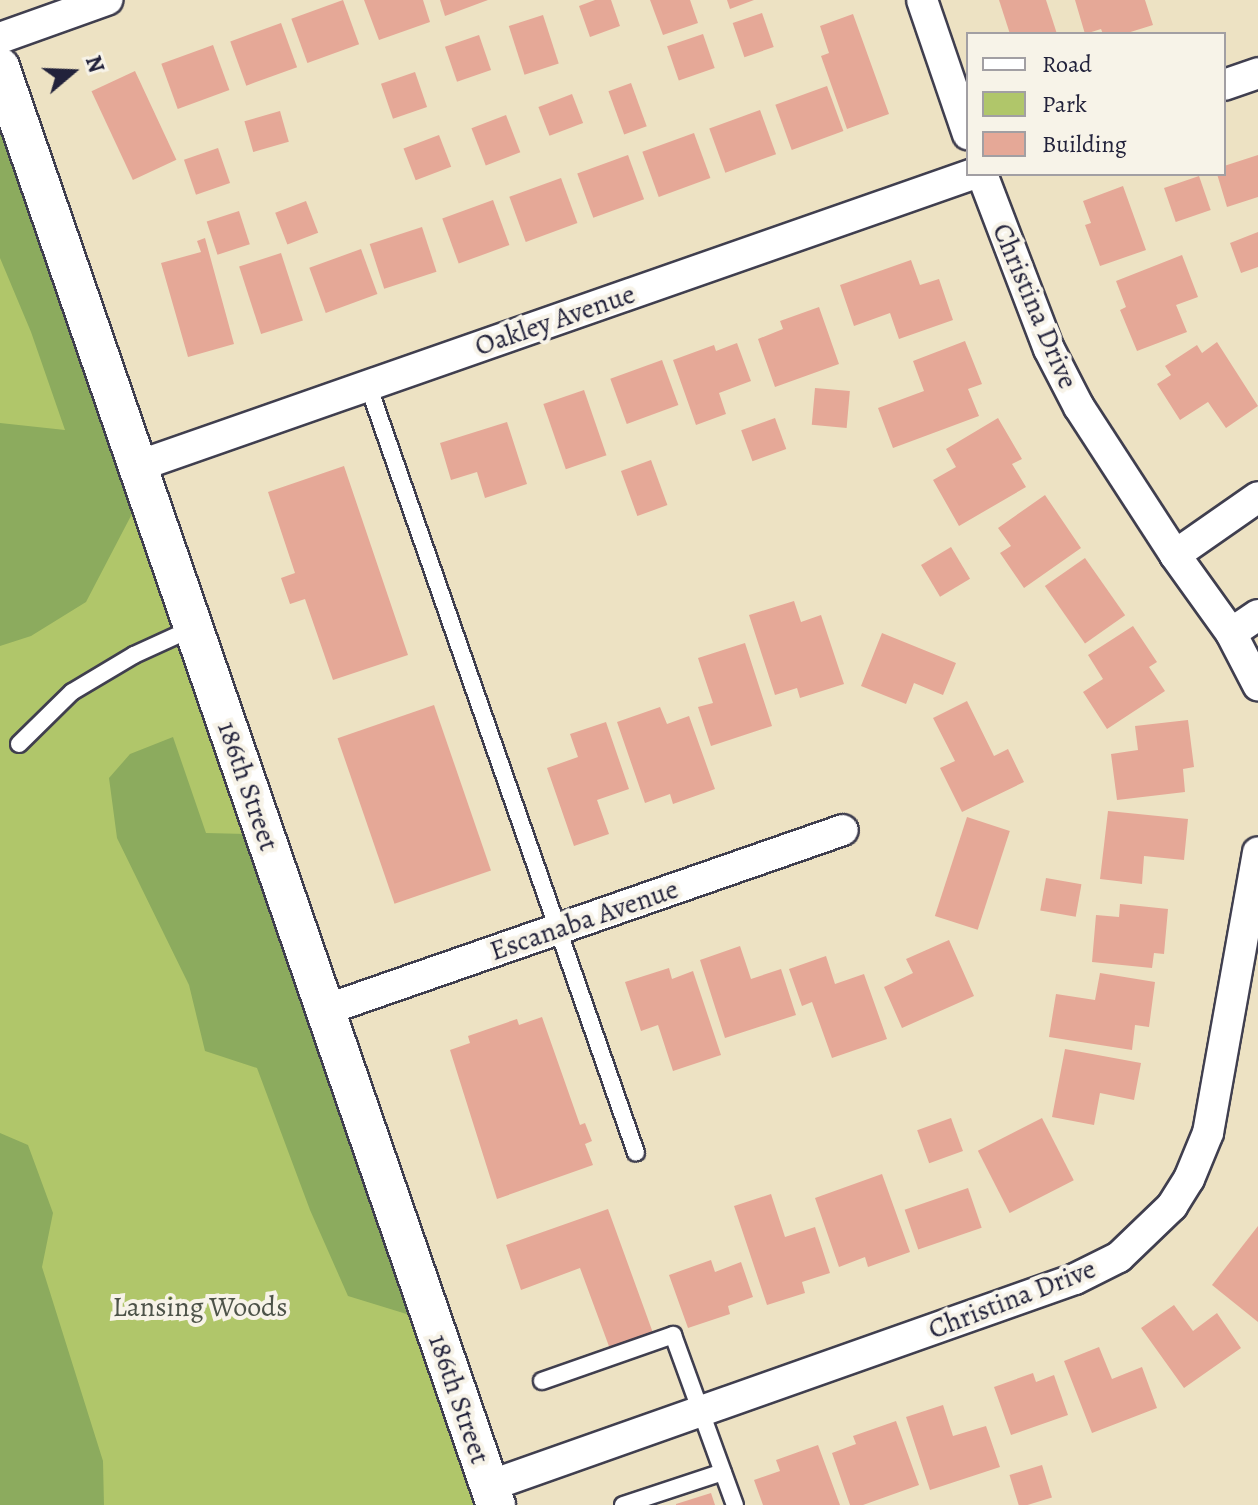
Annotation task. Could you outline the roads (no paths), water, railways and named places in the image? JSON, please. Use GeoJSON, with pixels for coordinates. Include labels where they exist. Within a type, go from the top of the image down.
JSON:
{"type":"FeatureCollection","features":[{"type":"Feature","properties":{"kind":"street"},"geometry":{"type":"LineString","coordinates":[[0,38],[107,0]]}},
{"type":"Feature","properties":{"kind":"street"},"geometry":{"type":"LineString","coordinates":[[922,0],[966,128]]}},
{"type":"Feature","properties":{"kind":"street","name":"186th Street"},"geometry":{"type":"LineString","coordinates":[[0,67],[492,1495]]}},
{"type":"Feature","properties":{"kind":"street"},"geometry":{"type":"LineString","coordinates":[[1226,84],[1258,73]]}},
{"type":"Feature","properties":{"kind":"street","name":"Oakley Avenue"},"geometry":{"type":"LineString","coordinates":[[138,466],[967,176]]}},
{"type":"Feature","properties":{"kind":"street","name":"Christina Drive"},"geometry":{"type":"LineString","coordinates":[[983,176],[1049,349],[1079,407],[1175,555],[1231,633],[1258,685]]}},
{"type":"Feature","properties":{"kind":"street"},"geometry":{"type":"LineString","coordinates":[[1175,555],[1258,497]]}},
{"type":"Feature","properties":{"kind":"street"},"geometry":{"type":"LineString","coordinates":[[1231,633],[1258,615]]}},
{"type":"Feature","properties":{"kind":"street","name":"Escanaba Avenue"},"geometry":{"type":"LineString","coordinates":[[325,1010],[843,830]]}},
{"type":"Feature","properties":{"kind":"street","name":"Christina Drive"},"geometry":{"type":"LineString","coordinates":[[492,1495],[701,1411],[1075,1279],[1119,1257],[1148,1233],[1172,1206],[1189,1179],[1208,1133],[1258,852]]}},
{"type":"Feature","properties":{"kind":"lane"},"geometry":{"type":"LineString","coordinates":[[368,385],[636,1153]]}},
{"type":"Feature","properties":{"kind":"lane"},"geometry":{"type":"LineString","coordinates":[[19,744],[72,692],[134,655],[193,628]]}},
{"type":"Feature","properties":{"kind":"lane"},"geometry":{"type":"LineString","coordinates":[[542,1381],[673,1335],[735,1505]]}},
{"type":"Feature","properties":{"kind":"lane"},"geometry":{"type":"LineString","coordinates":[[623,1505],[723,1472]]}},
{"type":"Feature","properties":{"kind":"park label","name":"Lansing Woods"},"geometry":{"type":"Point","coordinates":[200,1307]}}]}
